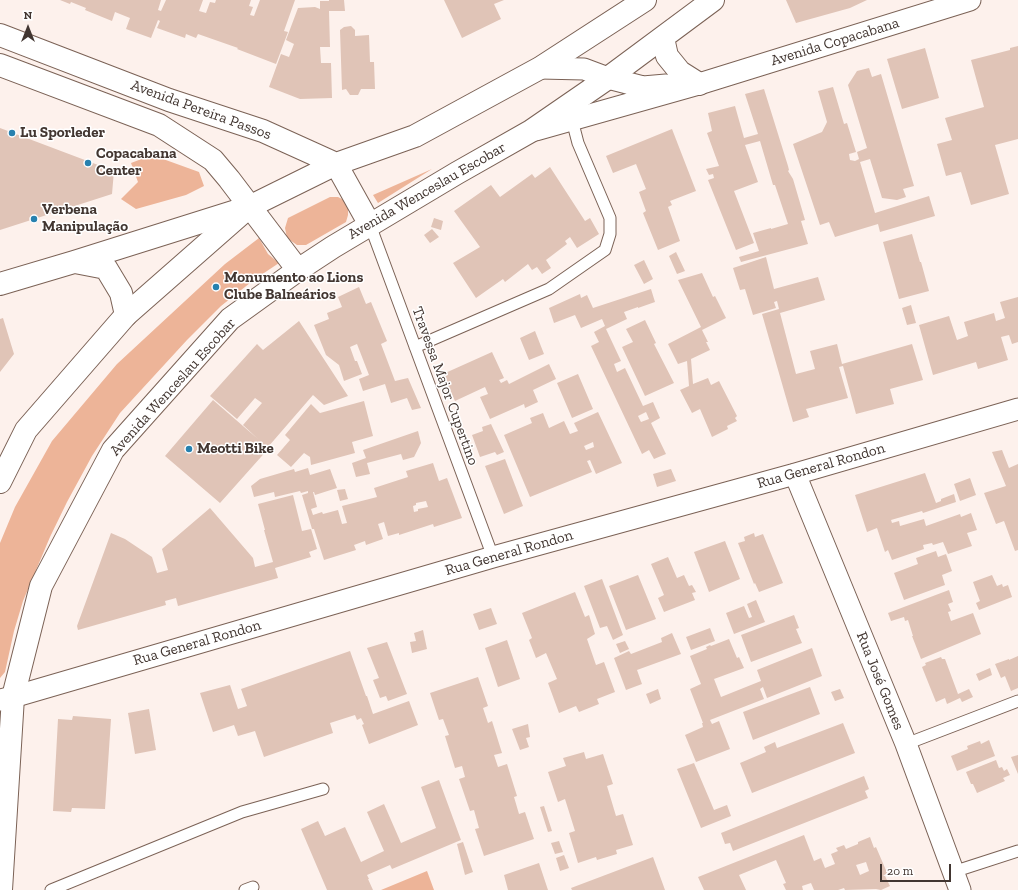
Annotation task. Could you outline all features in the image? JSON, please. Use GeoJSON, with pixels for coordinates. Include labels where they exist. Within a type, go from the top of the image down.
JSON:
{"type":"FeatureCollection","features":[{"type":"Feature","properties":{"kind":"main road"},"geometry":{"type":"LineString","coordinates":[[0,284],[249,207],[336,164],[415,136],[540,68],[645,0]]}},
{"type":"Feature","properties":{"kind":"main road","name":"Avenida Wenceslau Escobar"},"geometry":{"type":"LineString","coordinates":[[0,890],[7,698],[41,586],[113,450],[230,319],[298,270],[333,247],[531,131],[608,78],[713,0]]}},
{"type":"Feature","properties":{"kind":"main road","name":"Avenida Pereira Passos"},"geometry":{"type":"LineString","coordinates":[[0,35],[169,100],[263,131],[336,164]]}},
{"type":"Feature","properties":{"kind":"main road"},"geometry":{"type":"LineString","coordinates":[[663,38],[667,56],[680,72],[699,84]]}},
{"type":"Feature","properties":{"kind":"main road","name":"Avenida Pereira Passos"},"geometry":{"type":"LineString","coordinates":[[0,65],[159,125],[213,160],[298,270]]}},
{"type":"Feature","properties":{"kind":"main road"},"geometry":{"type":"LineString","coordinates":[[159,125],[169,100]]}},
{"type":"Feature","properties":{"kind":"main road"},"geometry":{"type":"LineString","coordinates":[[336,164],[370,225]]}},
{"type":"Feature","properties":{"kind":"main road"},"geometry":{"type":"LineString","coordinates":[[0,482],[26,430],[126,315],[249,207]]}},
{"type":"Feature","properties":{"kind":"main road"},"geometry":{"type":"LineString","coordinates":[[74,262],[106,268],[121,293],[126,315]]}},
{"type":"Feature","properties":{"kind":"street","name":"Avenida Copacabana"},"geometry":{"type":"LineString","coordinates":[[531,131],[699,84],[970,0]]}},
{"type":"Feature","properties":{"kind":"street","name":"Avenida Copacabana"},"geometry":{"type":"LineString","coordinates":[[540,68],[584,69],[608,78],[643,87],[699,84]]}},
{"type":"Feature","properties":{"kind":"street","name":"Rua General Rondon"},"geometry":{"type":"LineString","coordinates":[[7,698],[493,557],[795,474],[1018,409]]}},
{"type":"Feature","properties":{"kind":"street","name":"Rua José Gomes"},"geometry":{"type":"LineString","coordinates":[[795,474],[906,744],[956,881]]}},
{"type":"Feature","properties":{"kind":"lane"},"geometry":{"type":"LineString","coordinates":[[415,347],[549,288],[605,250],[610,234],[610,218],[578,143],[572,120]]}},
{"type":"Feature","properties":{"kind":"lane","name":"Travessa Major Cupertino"},"geometry":{"type":"LineString","coordinates":[[370,225],[493,557]]}},
{"type":"Feature","properties":{"kind":"lane"},"geometry":{"type":"LineString","coordinates":[[906,744],[1018,701]]}},
{"type":"Feature","properties":{"kind":"lane"},"geometry":{"type":"LineString","coordinates":[[51,890],[242,812],[323,789]]}},
{"type":"Feature","properties":{"kind":"lane"},"geometry":{"type":"LineString","coordinates":[[956,881],[1018,851]]}},
{"type":"Feature","properties":{"kind":"shaded area"},"geometry":{"type":"Polygon","coordinates":[[[152,155],[199,172],[204,186],[186,195],[136,209],[121,199],[138,182],[131,163],[152,155]]]}},
{"type":"Feature","properties":{"kind":"shaded area"},"geometry":{"type":"Polygon","coordinates":[[[432,169],[378,203],[373,195],[432,169]]]}},
{"type":"Feature","properties":{"kind":"shaded area"},"geometry":{"type":"Polygon","coordinates":[[[330,197],[338,197],[344,200],[348,207],[346,222],[306,245],[297,245],[287,238],[285,228],[288,218],[330,197]]]}},
{"type":"Feature","properties":{"kind":"shaded area"},"geometry":{"type":"Polygon","coordinates":[[[259,238],[268,254],[279,263],[255,279],[221,306],[187,340],[120,413],[92,456],[50,537],[23,601],[14,631],[5,672],[0,678],[0,543],[15,507],[52,441],[117,364],[225,264],[259,238]]]}},
{"type":"Feature","properties":{"kind":"shaded area"},"geometry":{"type":"Polygon","coordinates":[[[427,871],[434,890],[381,890],[427,871]]]}},
{"type":"Feature","properties":{"kind":"building"},"geometry":{"type":"Polygon","coordinates":[[[60,0],[161,0],[158,10],[161,11],[166,0],[203,0],[199,11],[206,13],[210,2],[215,3],[216,0],[251,0],[249,6],[253,7],[250,15],[254,16],[260,0],[295,0],[284,31],[288,32],[276,64],[237,49],[238,48],[198,34],[196,38],[186,34],[185,38],[157,28],[160,21],[158,20],[151,38],[126,29],[130,18],[115,12],[112,21],[85,10],[86,8],[71,2],[70,4],[60,0]]]}},
{"type":"Feature","properties":{"kind":"building"},"geometry":{"type":"Polygon","coordinates":[[[344,0],[345,11],[329,11],[330,47],[320,47],[321,63],[331,63],[332,98],[300,99],[269,87],[281,54],[289,57],[294,44],[286,40],[298,8],[315,7],[320,9],[320,1],[344,0]]]}},
{"type":"Feature","properties":{"kind":"building"},"geometry":{"type":"Polygon","coordinates":[[[444,0],[504,0],[494,4],[501,19],[462,38],[444,0]]]}},
{"type":"Feature","properties":{"kind":"building"},"geometry":{"type":"Polygon","coordinates":[[[786,0],[867,0],[850,8],[796,23],[786,0]]]}},
{"type":"Feature","properties":{"kind":"building"},"geometry":{"type":"Polygon","coordinates":[[[351,26],[355,30],[355,36],[369,35],[370,62],[374,62],[375,89],[361,89],[358,95],[350,95],[346,89],[342,90],[340,30],[344,27],[351,26]]]}},
{"type":"Feature","properties":{"kind":"building"},"geometry":{"type":"Polygon","coordinates":[[[1018,46],[1018,139],[995,145],[1009,194],[971,205],[961,172],[946,176],[937,144],[952,140],[945,118],[984,107],[971,60],[1010,50],[1010,48],[1018,46]]]}},
{"type":"Feature","properties":{"kind":"building"},"geometry":{"type":"Polygon","coordinates":[[[925,48],[939,98],[902,109],[887,59],[925,48]]]}},
{"type":"Feature","properties":{"kind":"building"},"geometry":{"type":"Polygon","coordinates":[[[869,68],[872,77],[881,74],[914,186],[903,189],[906,197],[897,200],[882,198],[870,159],[860,162],[875,213],[929,196],[935,216],[880,232],[878,224],[835,237],[829,222],[820,225],[793,144],[822,132],[827,122],[818,91],[833,87],[844,124],[847,123],[856,152],[849,154],[850,160],[855,161],[859,159],[857,152],[867,148],[848,85],[857,71],[869,68]]]}},
{"type":"Feature","properties":{"kind":"building"},"geometry":{"type":"Polygon","coordinates":[[[764,89],[788,166],[788,171],[793,179],[805,220],[801,221],[808,244],[741,262],[739,257],[759,251],[753,233],[788,224],[775,185],[773,185],[760,141],[745,145],[758,182],[734,191],[754,243],[736,250],[708,180],[714,178],[713,174],[709,175],[706,169],[719,166],[707,133],[712,131],[708,113],[735,106],[744,138],[758,134],[745,94],[764,89]]]}},
{"type":"Feature","properties":{"kind":"building"},"geometry":{"type":"Polygon","coordinates":[[[0,128],[114,171],[112,194],[0,230],[0,128]]]}},
{"type":"Feature","properties":{"kind":"building"},"geometry":{"type":"Polygon","coordinates":[[[672,129],[696,191],[670,201],[672,205],[668,207],[680,241],[658,250],[643,213],[646,211],[639,192],[646,189],[636,164],[613,173],[606,156],[672,129]]]}},
{"type":"Feature","properties":{"kind":"building"},"geometry":{"type":"Polygon","coordinates":[[[550,167],[585,221],[590,218],[599,234],[577,248],[570,237],[565,241],[567,244],[546,260],[551,268],[542,274],[537,267],[532,270],[528,264],[505,282],[503,279],[476,298],[453,263],[480,247],[454,211],[491,185],[500,197],[532,174],[535,178],[550,167]]]}},
{"type":"Feature","properties":{"kind":"building"},"geometry":{"type":"Polygon","coordinates":[[[434,218],[443,221],[441,230],[431,227],[434,218]]]}},
{"type":"Feature","properties":{"kind":"building"},"geometry":{"type":"Polygon","coordinates":[[[432,229],[439,237],[430,243],[424,235],[432,229]]]}},
{"type":"Feature","properties":{"kind":"building"},"geometry":{"type":"Polygon","coordinates":[[[912,234],[929,291],[899,299],[883,242],[912,234]]]}},
{"type":"Feature","properties":{"kind":"building"},"geometry":{"type":"Polygon","coordinates":[[[676,252],[685,271],[677,274],[669,256],[676,252]]]}},
{"type":"Feature","properties":{"kind":"building"},"geometry":{"type":"Polygon","coordinates":[[[766,257],[774,289],[818,277],[825,300],[780,313],[796,374],[815,369],[810,351],[837,344],[842,364],[912,344],[923,380],[890,389],[894,404],[856,414],[843,366],[839,367],[848,398],[806,409],[809,417],[793,422],[762,314],[779,309],[777,301],[774,302],[776,308],[753,315],[745,289],[740,290],[733,268],[766,257]]]}},
{"type":"Feature","properties":{"kind":"building"},"geometry":{"type":"Polygon","coordinates":[[[644,260],[653,279],[644,284],[634,265],[644,260]]]}},
{"type":"Feature","properties":{"kind":"building"},"geometry":{"type":"Polygon","coordinates":[[[702,273],[713,297],[715,296],[726,318],[702,330],[710,350],[691,359],[693,384],[708,378],[711,385],[719,381],[737,416],[735,418],[737,421],[727,426],[728,429],[712,437],[700,409],[692,413],[680,390],[689,386],[687,361],[678,364],[668,344],[701,327],[678,280],[702,273]]]}},
{"type":"Feature","properties":{"kind":"building"},"geometry":{"type":"Polygon","coordinates":[[[359,287],[366,304],[371,302],[387,341],[381,344],[395,381],[408,378],[421,408],[412,410],[407,398],[391,403],[385,384],[363,391],[359,379],[369,375],[357,344],[350,347],[362,374],[344,381],[339,365],[326,355],[314,325],[329,319],[327,313],[342,307],[338,297],[359,287]]]}},
{"type":"Feature","properties":{"kind":"building"},"geometry":{"type":"Polygon","coordinates":[[[651,289],[655,302],[624,312],[627,319],[606,329],[621,361],[614,364],[617,372],[625,368],[643,406],[653,402],[660,418],[651,423],[666,454],[654,459],[649,450],[642,454],[591,346],[599,342],[594,332],[605,326],[602,319],[581,328],[575,315],[554,323],[549,308],[580,294],[581,298],[587,295],[593,308],[651,289]],[[646,412],[638,416],[641,422],[649,419],[646,412]]]}},
{"type":"Feature","properties":{"kind":"building"},"geometry":{"type":"Polygon","coordinates":[[[1018,297],[1018,342],[1012,344],[1009,335],[1001,337],[1008,360],[978,369],[976,362],[933,375],[919,325],[949,316],[957,340],[968,336],[964,322],[994,313],[996,321],[1005,318],[1000,302],[1018,297]]]}},
{"type":"Feature","properties":{"kind":"building"},"geometry":{"type":"Polygon","coordinates":[[[911,305],[916,323],[907,325],[902,308],[911,305]]]}},
{"type":"Feature","properties":{"kind":"building"},"geometry":{"type":"Polygon","coordinates":[[[3,318],[14,354],[0,372],[0,319],[3,318]]]}},
{"type":"Feature","properties":{"kind":"building"},"geometry":{"type":"Polygon","coordinates":[[[645,320],[656,343],[654,344],[674,383],[645,396],[622,347],[633,342],[626,329],[645,320]]]}},
{"type":"Feature","properties":{"kind":"building"},"geometry":{"type":"Polygon","coordinates":[[[299,321],[348,396],[324,405],[313,395],[268,447],[269,448],[220,503],[165,456],[213,400],[258,439],[243,425],[262,403],[255,398],[237,419],[210,396],[257,344],[263,350],[299,321]]]}},
{"type":"Feature","properties":{"kind":"building"},"geometry":{"type":"Polygon","coordinates":[[[535,331],[544,354],[529,360],[520,338],[535,331]]]}},
{"type":"Feature","properties":{"kind":"building"},"geometry":{"type":"Polygon","coordinates":[[[492,352],[504,378],[499,380],[501,383],[507,380],[509,384],[549,364],[556,379],[533,390],[538,402],[525,408],[524,404],[490,419],[480,397],[488,394],[485,387],[455,401],[443,374],[492,352]]]}},
{"type":"Feature","properties":{"kind":"building"},"geometry":{"type":"Polygon","coordinates":[[[578,374],[593,409],[572,418],[557,383],[578,374]]]}},
{"type":"Feature","properties":{"kind":"building"},"geometry":{"type":"Polygon","coordinates":[[[364,401],[373,436],[352,442],[355,453],[311,465],[310,457],[304,453],[291,467],[277,455],[290,440],[285,435],[311,404],[320,413],[364,401]]]}},
{"type":"Feature","properties":{"kind":"building"},"geometry":{"type":"Polygon","coordinates":[[[598,412],[622,463],[596,474],[590,460],[587,461],[592,472],[530,497],[504,435],[532,423],[530,418],[543,413],[549,428],[564,421],[570,434],[578,431],[574,423],[598,412]],[[593,442],[584,446],[586,450],[594,447],[593,442]]]}},
{"type":"Feature","properties":{"kind":"building"},"geometry":{"type":"Polygon","coordinates":[[[491,424],[504,452],[497,455],[495,452],[480,457],[472,435],[483,431],[482,427],[491,424]]]}},
{"type":"Feature","properties":{"kind":"building"},"geometry":{"type":"Polygon","coordinates":[[[418,431],[421,443],[414,457],[403,460],[401,454],[367,463],[370,474],[356,477],[352,463],[366,458],[363,450],[418,431]]]}},
{"type":"Feature","properties":{"kind":"building"},"geometry":{"type":"Polygon","coordinates":[[[1002,450],[1009,468],[1018,464],[1018,550],[1015,551],[1004,521],[996,524],[984,493],[1006,486],[992,452],[1002,450]]]}},
{"type":"Feature","properties":{"kind":"building"},"geometry":{"type":"Polygon","coordinates":[[[505,459],[523,506],[504,514],[485,466],[505,459]]]}},
{"type":"Feature","properties":{"kind":"building"},"geometry":{"type":"Polygon","coordinates":[[[433,463],[439,481],[447,478],[462,518],[434,527],[433,524],[399,535],[399,533],[388,536],[384,522],[378,524],[383,539],[366,545],[365,541],[354,545],[356,550],[324,560],[314,529],[312,529],[302,495],[308,493],[308,491],[301,493],[300,491],[275,497],[274,492],[254,497],[251,486],[260,479],[294,469],[295,472],[308,468],[310,475],[330,469],[337,488],[315,495],[313,492],[317,507],[311,509],[313,515],[338,510],[342,524],[347,523],[342,506],[377,497],[374,488],[408,477],[406,471],[433,463]],[[426,501],[416,503],[416,505],[413,506],[414,512],[418,511],[418,509],[428,507],[426,501]]]}},
{"type":"Feature","properties":{"kind":"building"},"geometry":{"type":"Polygon","coordinates":[[[671,469],[676,481],[657,487],[653,474],[671,469]]]}},
{"type":"Feature","properties":{"kind":"building"},"geometry":{"type":"Polygon","coordinates":[[[925,473],[936,503],[941,501],[941,499],[954,494],[956,502],[923,513],[922,511],[891,520],[892,523],[899,521],[900,526],[924,519],[926,526],[960,514],[961,517],[971,513],[977,530],[967,533],[972,546],[948,554],[943,542],[933,545],[932,543],[923,545],[924,549],[892,560],[888,550],[885,552],[877,528],[867,532],[855,495],[925,473]]]}},
{"type":"Feature","properties":{"kind":"building"},"geometry":{"type":"Polygon","coordinates":[[[970,478],[976,495],[960,501],[954,484],[970,478]]]}},
{"type":"Feature","properties":{"kind":"building"},"geometry":{"type":"Polygon","coordinates":[[[345,489],[348,499],[340,501],[337,490],[345,489]]]}},
{"type":"Feature","properties":{"kind":"building"},"geometry":{"type":"Polygon","coordinates":[[[293,495],[302,531],[311,529],[317,549],[309,552],[311,557],[275,568],[278,578],[178,606],[176,598],[165,601],[166,605],[78,630],[77,626],[111,533],[125,539],[152,557],[157,573],[168,570],[162,549],[210,508],[253,558],[255,567],[273,562],[258,504],[293,495]]]}},
{"type":"Feature","properties":{"kind":"building"},"geometry":{"type":"Polygon","coordinates":[[[754,533],[755,537],[763,534],[783,583],[759,592],[755,583],[754,584],[738,543],[745,541],[744,537],[754,533]]]}},
{"type":"Feature","properties":{"kind":"building"},"geometry":{"type":"Polygon","coordinates":[[[725,541],[740,579],[709,592],[694,552],[725,541]]]}},
{"type":"Feature","properties":{"kind":"building"},"geometry":{"type":"Polygon","coordinates":[[[936,551],[938,557],[946,554],[952,571],[942,575],[945,585],[904,600],[894,573],[918,564],[916,558],[936,551]]]}},
{"type":"Feature","properties":{"kind":"building"},"geometry":{"type":"Polygon","coordinates":[[[668,557],[677,578],[684,575],[689,586],[692,585],[696,592],[692,593],[695,600],[664,612],[658,598],[664,595],[651,564],[668,557]]]}},
{"type":"Feature","properties":{"kind":"building"},"geometry":{"type":"Polygon","coordinates":[[[638,575],[656,619],[626,630],[609,586],[638,575]]]}},
{"type":"Feature","properties":{"kind":"building"},"geometry":{"type":"Polygon","coordinates":[[[992,575],[997,586],[1002,584],[1003,587],[1008,585],[1012,597],[979,610],[976,603],[980,601],[973,582],[992,575]]]}},
{"type":"Feature","properties":{"kind":"building"},"geometry":{"type":"Polygon","coordinates":[[[602,579],[623,635],[613,640],[607,626],[600,628],[584,586],[602,579]]]}},
{"type":"Feature","properties":{"kind":"building"},"geometry":{"type":"Polygon","coordinates":[[[949,590],[953,602],[948,604],[951,611],[948,612],[951,621],[973,613],[981,634],[921,659],[912,636],[908,620],[905,621],[904,617],[891,621],[888,613],[949,590]]]}},
{"type":"Feature","properties":{"kind":"building"},"geometry":{"type":"Polygon","coordinates":[[[575,592],[585,617],[589,615],[595,634],[587,639],[596,665],[604,662],[615,692],[597,699],[599,704],[579,712],[576,706],[559,713],[548,683],[557,679],[546,653],[536,658],[529,640],[532,638],[522,613],[575,592]]]}},
{"type":"Feature","properties":{"kind":"building"},"geometry":{"type":"Polygon","coordinates":[[[756,600],[765,622],[734,634],[726,613],[744,606],[749,618],[752,617],[747,604],[756,600]]]}},
{"type":"Feature","properties":{"kind":"building"},"geometry":{"type":"Polygon","coordinates":[[[491,608],[497,624],[479,630],[473,614],[491,608]]]}},
{"type":"Feature","properties":{"kind":"building"},"geometry":{"type":"Polygon","coordinates":[[[794,615],[799,628],[796,629],[802,643],[751,662],[741,635],[794,615]]]}},
{"type":"Feature","properties":{"kind":"building"},"geometry":{"type":"Polygon","coordinates":[[[710,628],[715,641],[691,650],[686,637],[710,628]]]}},
{"type":"Feature","properties":{"kind":"building"},"geometry":{"type":"Polygon","coordinates":[[[423,630],[427,649],[412,653],[410,642],[416,641],[414,633],[423,630]]]}},
{"type":"Feature","properties":{"kind":"building"},"geometry":{"type":"Polygon","coordinates":[[[672,633],[681,654],[637,670],[642,684],[626,690],[614,658],[629,651],[631,654],[662,642],[661,638],[672,633]]]}},
{"type":"Feature","properties":{"kind":"building"},"geometry":{"type":"Polygon","coordinates":[[[729,639],[737,658],[739,657],[744,668],[714,679],[721,697],[761,681],[757,670],[812,648],[822,676],[767,698],[763,687],[760,689],[764,699],[710,720],[712,724],[719,721],[730,749],[696,762],[685,735],[703,727],[703,723],[690,689],[701,684],[690,656],[707,649],[706,647],[710,645],[711,646],[729,639]]]}},
{"type":"Feature","properties":{"kind":"building"},"geometry":{"type":"Polygon","coordinates":[[[507,640],[520,679],[498,687],[485,648],[507,640]]]}},
{"type":"Feature","properties":{"kind":"building"},"geometry":{"type":"Polygon","coordinates":[[[625,641],[629,649],[620,653],[616,644],[625,641]]]}},
{"type":"Feature","properties":{"kind":"building"},"geometry":{"type":"Polygon","coordinates":[[[387,642],[407,694],[388,701],[386,696],[380,698],[373,680],[379,678],[367,648],[387,642]]]}},
{"type":"Feature","properties":{"kind":"building"},"geometry":{"type":"Polygon","coordinates":[[[350,651],[373,714],[409,701],[418,725],[369,744],[362,725],[364,724],[361,718],[357,720],[355,715],[330,723],[333,733],[264,757],[255,731],[238,736],[234,725],[213,732],[200,693],[230,685],[238,709],[247,706],[241,689],[350,651]]]}},
{"type":"Feature","properties":{"kind":"building"},"geometry":{"type":"Polygon","coordinates":[[[1018,656],[1018,688],[1011,691],[1005,676],[1001,678],[995,664],[1018,656]]]}},
{"type":"Feature","properties":{"kind":"building"},"geometry":{"type":"Polygon","coordinates":[[[941,657],[942,659],[945,659],[958,694],[969,689],[973,697],[962,702],[960,698],[947,704],[945,698],[936,702],[922,667],[926,665],[925,663],[941,657]]]}},
{"type":"Feature","properties":{"kind":"building"},"geometry":{"type":"Polygon","coordinates":[[[990,668],[992,675],[979,681],[976,674],[990,668]]]}},
{"type":"Feature","properties":{"kind":"building"},"geometry":{"type":"Polygon","coordinates":[[[478,677],[488,706],[483,708],[488,723],[492,721],[502,753],[494,755],[498,767],[507,764],[517,796],[514,797],[519,814],[525,812],[534,839],[484,856],[475,829],[479,828],[474,810],[470,811],[459,779],[465,777],[462,766],[455,768],[445,736],[449,735],[443,719],[439,720],[430,693],[478,677]]]}},
{"type":"Feature","properties":{"kind":"building"},"geometry":{"type":"Polygon","coordinates":[[[810,687],[820,714],[753,740],[743,712],[810,687]]]}},
{"type":"Feature","properties":{"kind":"building"},"geometry":{"type":"Polygon","coordinates":[[[658,689],[661,699],[650,704],[646,694],[658,689]]]}},
{"type":"Feature","properties":{"kind":"building"},"geometry":{"type":"Polygon","coordinates":[[[840,689],[844,698],[835,701],[831,692],[840,689]]]}},
{"type":"Feature","properties":{"kind":"building"},"geometry":{"type":"Polygon","coordinates":[[[149,709],[156,750],[135,754],[128,713],[149,709]]]}},
{"type":"Feature","properties":{"kind":"building"},"geometry":{"type":"Polygon","coordinates":[[[73,716],[111,719],[105,809],[72,808],[71,812],[53,811],[58,719],[72,720],[73,716]]]}},
{"type":"Feature","properties":{"kind":"building"},"geometry":{"type":"Polygon","coordinates":[[[843,723],[855,753],[752,793],[740,763],[766,752],[764,747],[775,742],[777,748],[843,723]]]}},
{"type":"Feature","properties":{"kind":"building"},"geometry":{"type":"Polygon","coordinates":[[[528,724],[530,737],[526,738],[529,747],[520,750],[512,729],[528,724]]]}},
{"type":"Feature","properties":{"kind":"building"},"geometry":{"type":"Polygon","coordinates":[[[989,740],[995,756],[957,771],[951,756],[968,749],[967,746],[980,741],[981,744],[989,740]]]}},
{"type":"Feature","properties":{"kind":"building"},"geometry":{"type":"Polygon","coordinates":[[[584,752],[586,759],[603,754],[613,784],[607,786],[616,816],[623,814],[633,845],[616,850],[617,854],[597,860],[596,857],[578,863],[569,833],[575,831],[565,799],[558,802],[548,772],[566,766],[563,758],[584,752]]]}},
{"type":"Feature","properties":{"kind":"building"},"geometry":{"type":"Polygon","coordinates":[[[1018,755],[1018,774],[1011,757],[1018,755]]]}},
{"type":"Feature","properties":{"kind":"building"},"geometry":{"type":"Polygon","coordinates":[[[996,760],[999,768],[1002,767],[1004,771],[1007,769],[1010,775],[1003,778],[1005,781],[977,793],[966,772],[996,760]]]}},
{"type":"Feature","properties":{"kind":"building"},"geometry":{"type":"Polygon","coordinates":[[[694,763],[714,810],[727,805],[731,816],[701,828],[677,769],[694,763]]]}},
{"type":"Feature","properties":{"kind":"building"},"geometry":{"type":"Polygon","coordinates":[[[864,776],[869,789],[865,791],[868,798],[733,851],[730,843],[725,844],[721,833],[864,776]]]}},
{"type":"Feature","properties":{"kind":"building"},"geometry":{"type":"Polygon","coordinates":[[[439,780],[461,840],[392,869],[390,865],[367,875],[373,890],[327,890],[301,829],[318,821],[325,836],[345,827],[361,862],[384,851],[367,812],[384,804],[401,843],[436,828],[421,787],[439,780]]]}},
{"type":"Feature","properties":{"kind":"building"},"geometry":{"type":"Polygon","coordinates":[[[544,806],[552,831],[548,832],[540,807],[544,806]]]}},
{"type":"Feature","properties":{"kind":"building"},"geometry":{"type":"Polygon","coordinates":[[[804,835],[814,861],[821,858],[825,868],[835,864],[831,854],[838,851],[836,848],[844,845],[846,849],[870,837],[888,875],[885,876],[890,886],[881,890],[845,890],[844,888],[838,890],[814,890],[811,883],[802,886],[803,890],[786,890],[783,884],[786,883],[776,860],[739,875],[746,890],[704,890],[698,877],[804,835]],[[866,862],[856,865],[860,875],[869,871],[866,862]]]}},
{"type":"Feature","properties":{"kind":"building"},"geometry":{"type":"Polygon","coordinates":[[[559,841],[563,852],[555,854],[551,843],[559,841]]]}},
{"type":"Feature","properties":{"kind":"building"},"geometry":{"type":"Polygon","coordinates":[[[463,842],[473,872],[465,875],[457,844],[463,842]]]}},
{"type":"Feature","properties":{"kind":"building"},"geometry":{"type":"Polygon","coordinates":[[[564,855],[569,868],[560,871],[556,858],[564,855]]]}},
{"type":"Feature","properties":{"kind":"building"},"geometry":{"type":"Polygon","coordinates":[[[653,857],[665,890],[572,890],[571,888],[653,857]]]}},
{"type":"Feature","properties":{"kind":"building"},"geometry":{"type":"Polygon","coordinates":[[[539,863],[548,890],[508,890],[504,875],[539,863]]]}},
{"type":"Feature","properties":{"kind":"place","name":"Lu Sporleder"},"geometry":{"type":"Point","coordinates":[12,133]}},
{"type":"Feature","properties":{"kind":"place","name":"Copacabana Center"},"geometry":{"type":"Point","coordinates":[88,163]}},
{"type":"Feature","properties":{"kind":"place","name":"Verbena Manipulação"},"geometry":{"type":"Point","coordinates":[34,219]}},
{"type":"Feature","properties":{"kind":"place","name":"Monumento ao Lions Clube Balneários"},"geometry":{"type":"Point","coordinates":[216,287]}},
{"type":"Feature","properties":{"kind":"place","name":"Meotti Bike"},"geometry":{"type":"Point","coordinates":[189,449]}}]}
